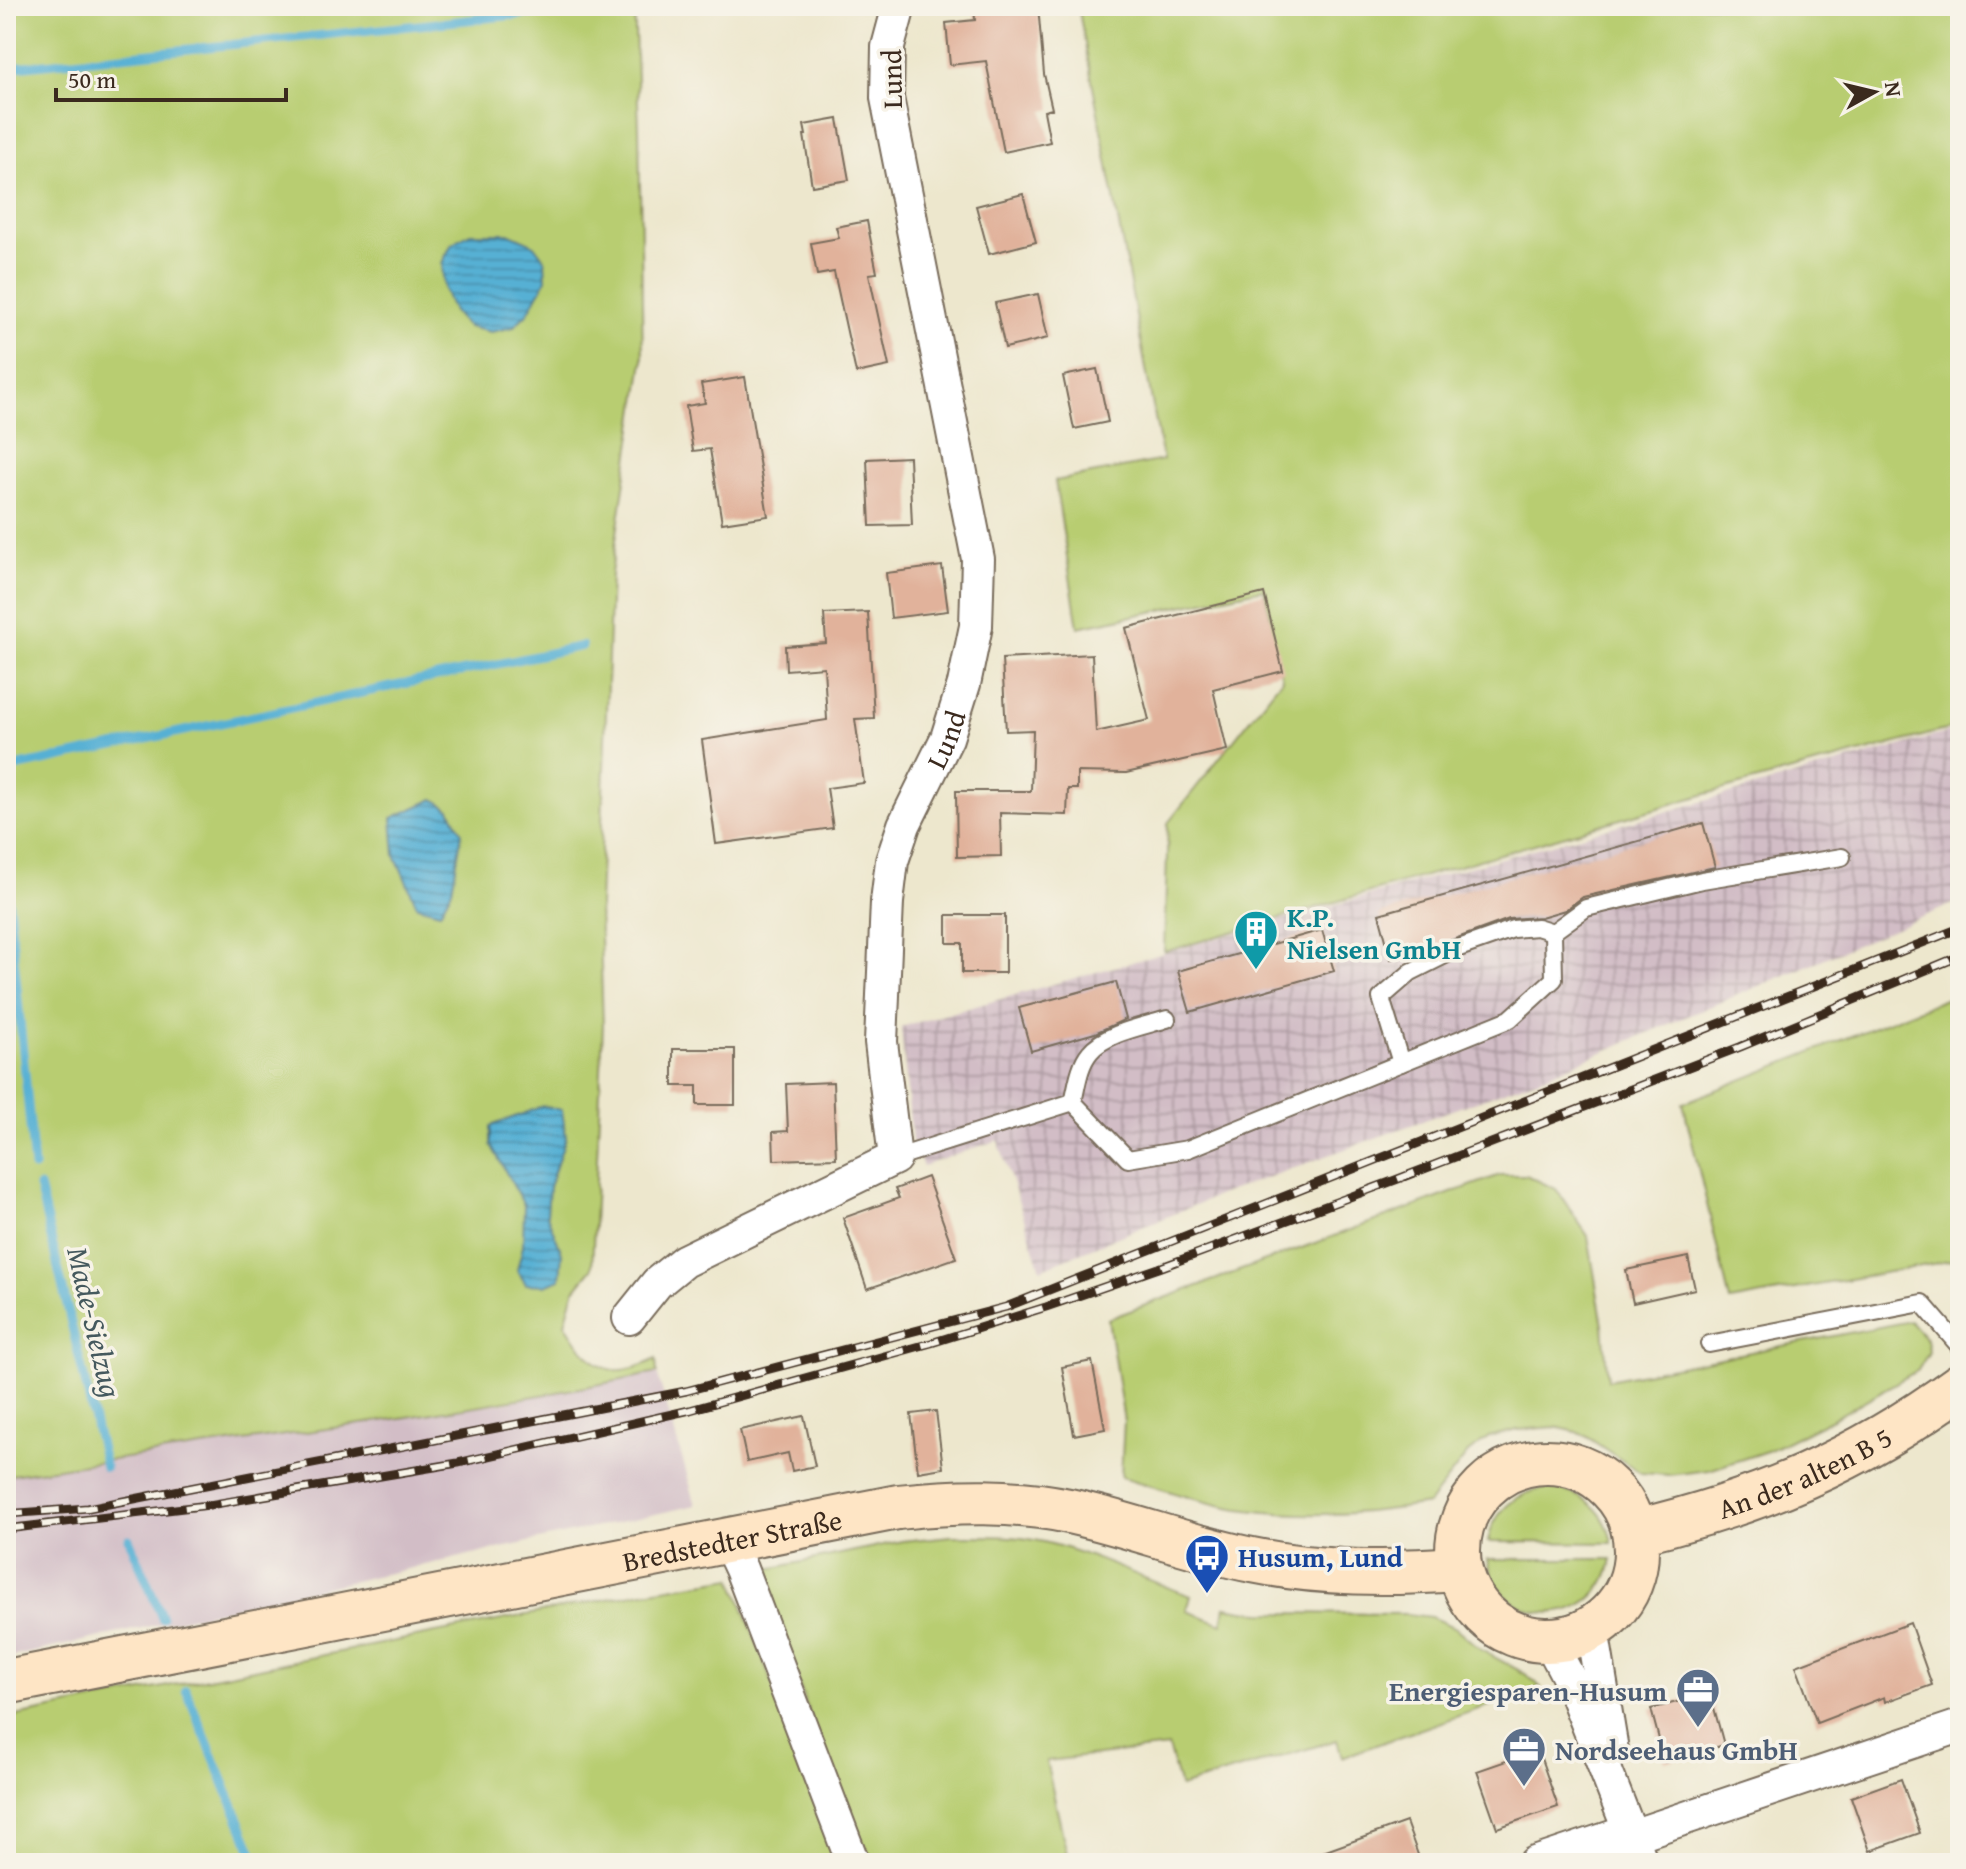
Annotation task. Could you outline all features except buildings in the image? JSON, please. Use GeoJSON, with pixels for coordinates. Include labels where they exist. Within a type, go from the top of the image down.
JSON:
{"type":"FeatureCollection","features":[{"type":"Feature","properties":{"kind":"main road","name":"An der alten B 5"},"geometry":{"type":"LineString","coordinates":[[1635,1532],[1696,1518],[1792,1484],[1875,1444],[1960,1386]]}},
{"type":"Feature","properties":{"kind":"main road"},"geometry":{"type":"LineString","coordinates":[[1543,1461],[1574,1465],[1601,1479],[1622,1502],[1635,1532],[1636,1559],[1629,1586],[1614,1611],[1592,1629],[1571,1637],[1549,1640],[1518,1636],[1491,1621],[1471,1598],[1459,1569],[1459,1538],[1468,1509],[1487,1484],[1513,1468],[1543,1461]]}},
{"type":"Feature","properties":{"kind":"main road","name":"Bredstedter Straße"},"geometry":{"type":"LineString","coordinates":[[6,1682],[725,1535],[898,1507],[988,1502],[1069,1511],[1224,1554],[1347,1573],[1459,1569]]}},
{"type":"Feature","properties":{"kind":"street","name":"Lund"},"geometry":{"type":"LineString","coordinates":[[895,1158],[881,1042],[887,902],[892,861],[904,825],[947,738],[964,684],[976,626],[978,559],[887,98],[888,47],[899,6]]}},
{"type":"Feature","properties":{"kind":"street"},"geometry":{"type":"LineString","coordinates":[[629,1318],[657,1283],[684,1261],[895,1158]]}},
{"type":"Feature","properties":{"kind":"street"},"geometry":{"type":"LineString","coordinates":[[725,1535],[741,1569],[853,1863]]}},
{"type":"Feature","properties":{"kind":"street"},"geometry":{"type":"LineString","coordinates":[[1592,1629],[1632,1835]]}},
{"type":"Feature","properties":{"kind":"street"},"geometry":{"type":"LineString","coordinates":[[1549,1640],[1571,1682],[1632,1835]]}},
{"type":"Feature","properties":{"kind":"street"},"geometry":{"type":"LineString","coordinates":[[1535,1863],[1632,1835],[1960,1726]]}},
{"type":"Feature","properties":{"kind":"lane"},"geometry":{"type":"LineString","coordinates":[[1553,932],[1586,908],[1702,880],[1842,857]]}},
{"type":"Feature","properties":{"kind":"lane"},"geometry":{"type":"LineString","coordinates":[[1401,1063],[1381,998],[1411,972],[1459,948],[1513,929],[1537,927],[1553,932]]}},
{"type":"Feature","properties":{"kind":"lane"},"geometry":{"type":"LineString","coordinates":[[1073,1102],[1128,1159],[1188,1149],[1510,1019],[1554,979],[1553,932]]}},
{"type":"Feature","properties":{"kind":"lane"},"geometry":{"type":"LineString","coordinates":[[1073,1102],[1080,1073],[1090,1052],[1116,1035],[1167,1019]]}},
{"type":"Feature","properties":{"kind":"lane"},"geometry":{"type":"LineString","coordinates":[[895,1158],[1073,1102]]}},
{"type":"Feature","properties":{"kind":"lane"},"geometry":{"type":"LineString","coordinates":[[1709,1344],[1922,1303],[1960,1347]]}},
{"type":"Feature","properties":{"kind":"shaded area"},"geometry":{"type":"Polygon","coordinates":[[[1960,729],[1960,901],[1548,1075],[1219,1195],[1041,1269],[998,1140],[923,1166],[912,1141],[901,1027],[1960,729]]]}},
{"type":"Feature","properties":{"kind":"shaded area"},"geometry":{"type":"Polygon","coordinates":[[[657,1373],[696,1505],[6,1658],[6,1476],[504,1403],[657,1373]]]}},
{"type":"Feature","properties":{"kind":"green space"},"geometry":{"type":"Polygon","coordinates":[[[6,6],[634,6],[643,361],[611,573],[599,906],[603,1025],[592,1269],[574,1291],[565,1323],[583,1350],[602,1366],[625,1370],[656,1359],[657,1373],[414,1416],[6,1476],[6,6]]]}},
{"type":"Feature","properties":{"kind":"green space"},"geometry":{"type":"Polygon","coordinates":[[[1078,6],[1960,6],[1960,726],[1706,794],[1164,952],[1168,823],[1282,679],[1264,589],[1078,627],[1055,481],[1163,460],[1078,6]]]}},
{"type":"Feature","properties":{"kind":"green space"},"geometry":{"type":"Polygon","coordinates":[[[1960,993],[1960,1259],[1730,1301],[1683,1103],[1960,993]]]}},
{"type":"Feature","properties":{"kind":"green space"},"geometry":{"type":"Polygon","coordinates":[[[1500,1175],[1526,1175],[1556,1189],[1588,1236],[1603,1326],[1608,1380],[1910,1321],[1927,1340],[1929,1352],[1918,1370],[1838,1416],[1770,1450],[1709,1470],[1669,1475],[1641,1473],[1581,1433],[1555,1427],[1517,1430],[1489,1437],[1468,1453],[1428,1504],[1381,1511],[1310,1514],[1239,1509],[1121,1477],[1124,1421],[1108,1319],[1500,1175]]]}},
{"type":"Feature","properties":{"kind":"green space"},"geometry":{"type":"Polygon","coordinates":[[[1550,1488],[1573,1494],[1591,1505],[1604,1521],[1612,1543],[1488,1542],[1496,1520],[1509,1504],[1528,1493],[1550,1488]]]}},
{"type":"Feature","properties":{"kind":"green space"},"geometry":{"type":"Polygon","coordinates":[[[951,1536],[1021,1538],[1063,1547],[1191,1596],[1187,1611],[1222,1624],[1225,1607],[1261,1613],[1406,1614],[1431,1617],[1456,1628],[1481,1650],[1524,1673],[1541,1687],[1342,1757],[1337,1740],[1180,1787],[1168,1747],[1046,1761],[1067,1854],[1040,1863],[862,1863],[759,1571],[902,1541],[951,1536]]]}},
{"type":"Feature","properties":{"kind":"green space"},"geometry":{"type":"Polygon","coordinates":[[[1488,1559],[1612,1559],[1604,1582],[1589,1599],[1570,1609],[1549,1613],[1528,1609],[1510,1599],[1496,1583],[1488,1559]]]}},
{"type":"Feature","properties":{"kind":"green space"},"geometry":{"type":"Polygon","coordinates":[[[732,1578],[841,1863],[6,1863],[6,1718],[638,1593],[732,1578]]]}},
{"type":"Feature","properties":{"kind":"water"},"geometry":{"type":"Polygon","coordinates":[[[470,233],[508,233],[533,244],[545,260],[546,280],[528,313],[513,327],[491,332],[468,327],[453,312],[444,289],[442,263],[452,244],[470,233]]]}},
{"type":"Feature","properties":{"kind":"water"},"geometry":{"type":"Polygon","coordinates":[[[434,799],[450,809],[462,833],[452,890],[440,912],[417,906],[395,855],[392,818],[434,799]]]}},
{"type":"Feature","properties":{"kind":"water"},"geometry":{"type":"Polygon","coordinates":[[[543,1106],[562,1110],[566,1137],[549,1187],[547,1215],[562,1253],[560,1279],[545,1285],[526,1284],[517,1270],[523,1246],[524,1205],[491,1145],[491,1126],[543,1106]]]}},
{"type":"Feature","properties":{"kind":"waterway"},"geometry":{"type":"LineString","coordinates":[[6,68],[593,7]]}},
{"type":"Feature","properties":{"kind":"waterway"},"geometry":{"type":"LineString","coordinates":[[6,769],[582,646]]}},
{"type":"Feature","properties":{"kind":"waterway","name":"Made-Sielzug"},"geometry":{"type":"LineString","coordinates":[[6,874],[34,1167]]}},
{"type":"Feature","properties":{"kind":"waterway","name":"Made-Sielzug"},"geometry":{"type":"LineString","coordinates":[[39,1187],[105,1467]]}},
{"type":"Feature","properties":{"kind":"waterway","name":"Made-Sielzug"},"geometry":{"type":"LineString","coordinates":[[129,1539],[162,1618]]}},
{"type":"Feature","properties":{"kind":"waterway","name":"Made-Sielzug"},"geometry":{"type":"LineString","coordinates":[[186,1690],[257,1863]]}},
{"type":"Feature","properties":{"kind":"railway"},"geometry":{"type":"LineString","coordinates":[[6,1514],[88,1508],[686,1391],[1006,1307],[1960,928]]}},
{"type":"Feature","properties":{"kind":"railway"},"geometry":{"type":"LineString","coordinates":[[6,1529],[209,1505],[458,1463],[690,1410],[931,1343],[1159,1268],[1398,1179],[1740,1047],[1960,956]]}},
{"type":"Feature","properties":{"kind":"place","name":"K.P. Nielsen GmbH"},"geometry":{"type":"Point","coordinates":[1256,971]}},
{"type":"Feature","properties":{"kind":"place","name":"Husum, Lund"},"geometry":{"type":"Point","coordinates":[1207,1595]}},
{"type":"Feature","properties":{"kind":"place","name":"Energiesparen-Husum"},"geometry":{"type":"Point","coordinates":[1698,1729]}},
{"type":"Feature","properties":{"kind":"place","name":"Nordseehaus GmbH"},"geometry":{"type":"Point","coordinates":[1524,1788]}}]}
